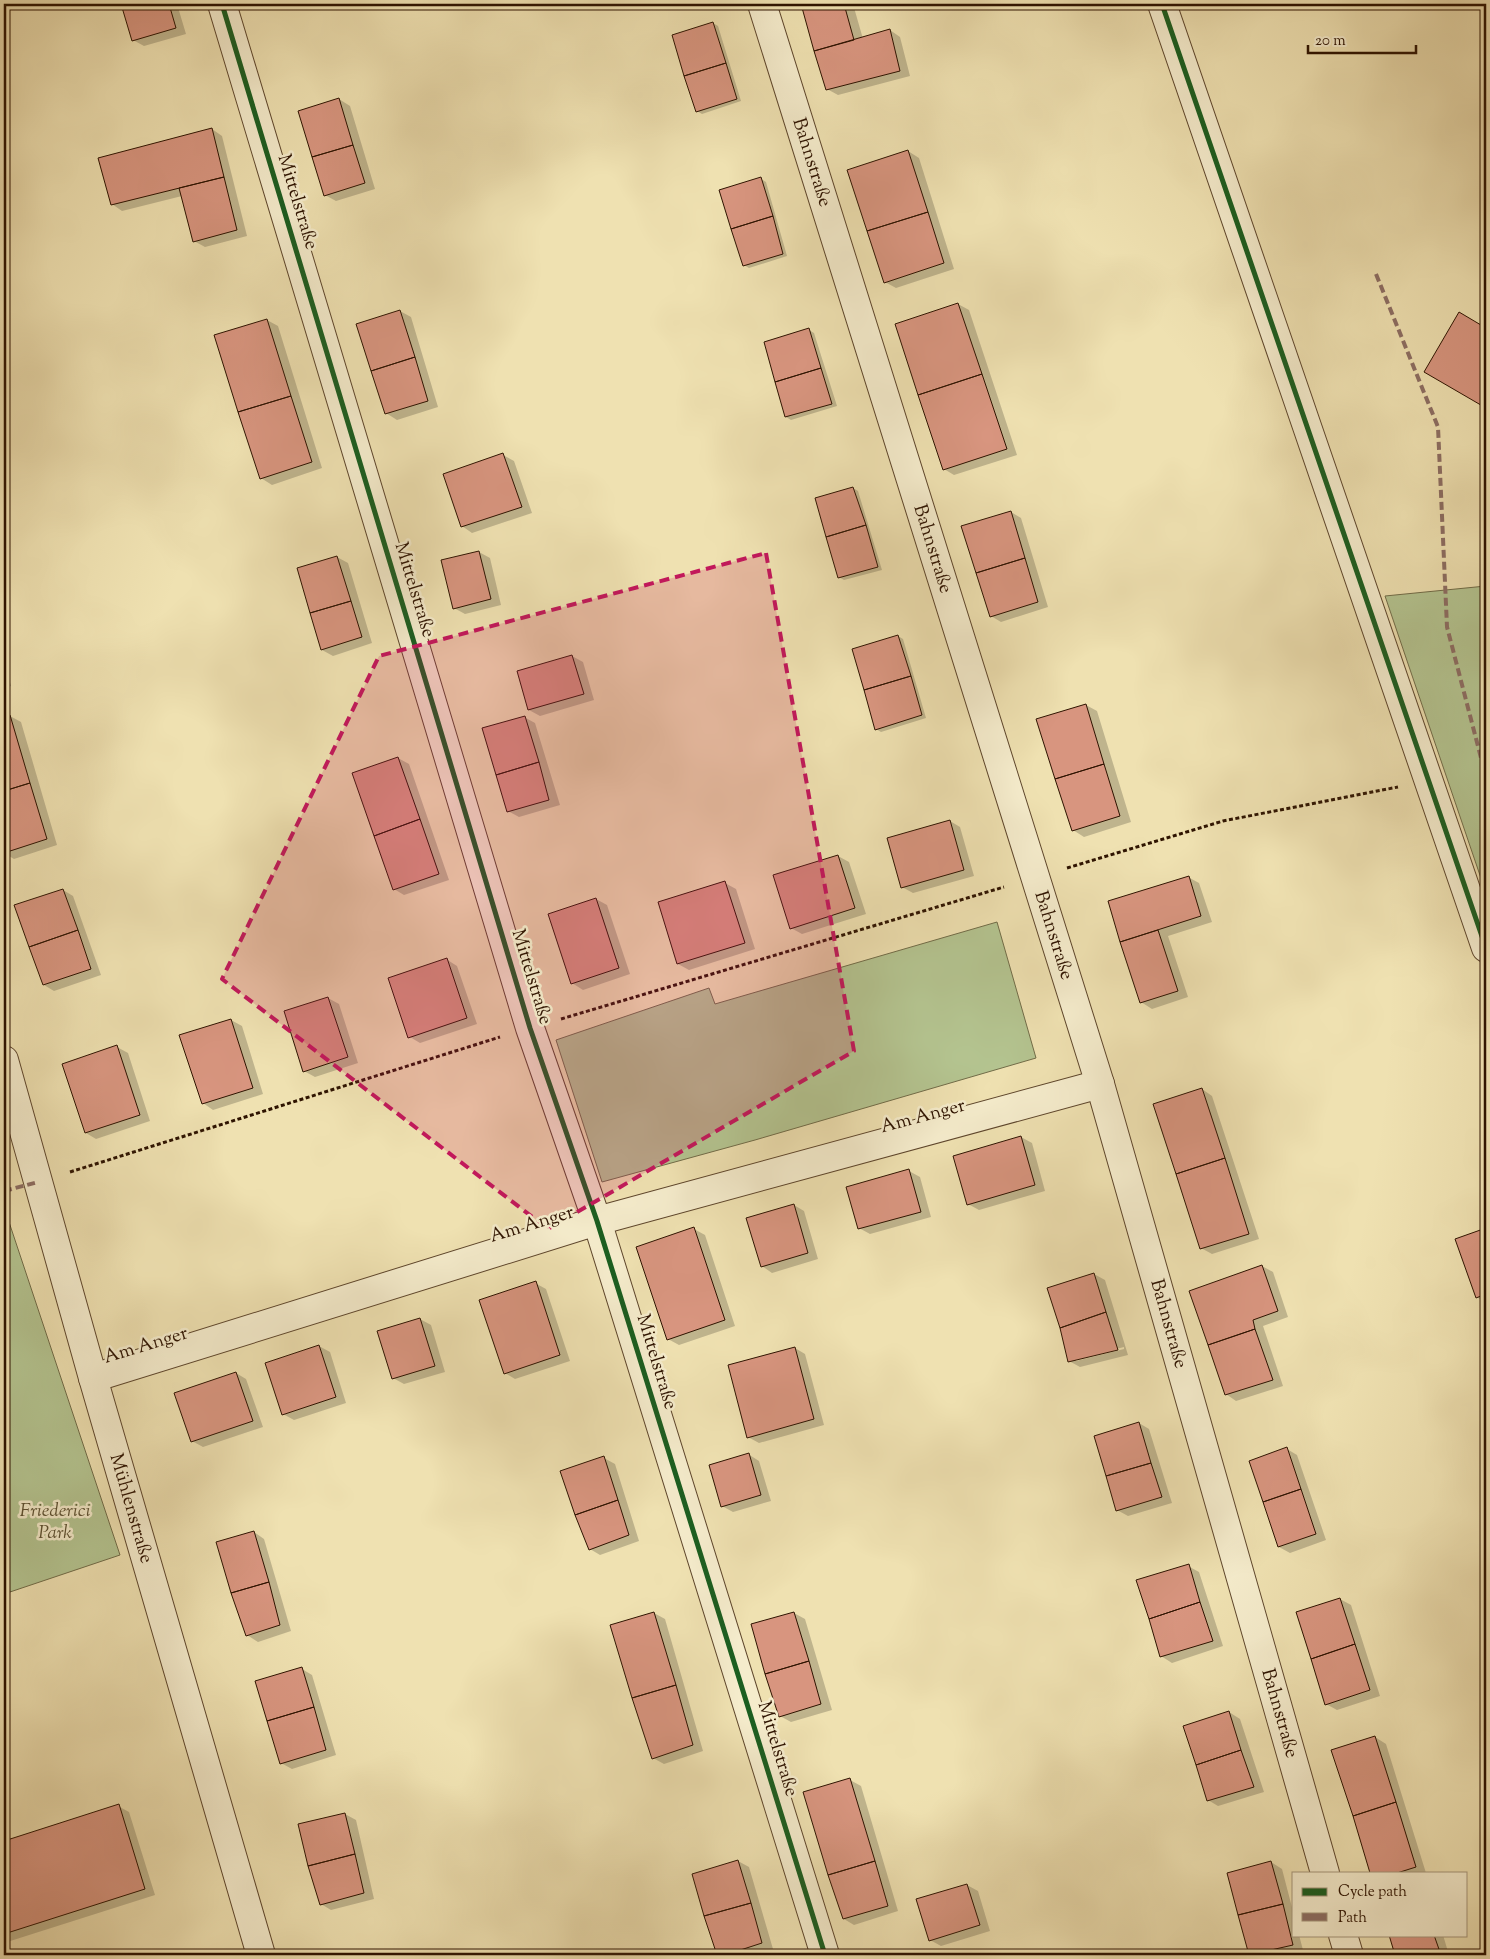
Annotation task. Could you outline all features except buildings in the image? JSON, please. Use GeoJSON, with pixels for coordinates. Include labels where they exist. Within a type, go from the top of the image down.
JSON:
{"type":"FeatureCollection","features":[{"type":"Feature","properties":{"kind":"street","name":"Mittelstraße"},"geometry":{"type":"LineString","coordinates":[[222,4],[527,1018],[597,1221],[825,1955]]}},
{"type":"Feature","properties":{"kind":"street","name":"Bahnstraße"},"geometry":{"type":"LineString","coordinates":[[762,4],[1100,1084],[1326,1872]]}},
{"type":"Feature","properties":{"kind":"street"},"geometry":{"type":"LineString","coordinates":[[1162,4],[1486,948]]}},
{"type":"Feature","properties":{"kind":"street","name":"Mühlenstraße"},"geometry":{"type":"LineString","coordinates":[[4,1060],[93,1378],[261,1955]]}},
{"type":"Feature","properties":{"kind":"street","name":"Am Anger"},"geometry":{"type":"LineString","coordinates":[[93,1378],[597,1221],[1100,1084]]}},
{"type":"Feature","properties":{"kind":"street"},"geometry":{"type":"LineString","coordinates":[[1343,1936],[1349,1955]]}},
{"type":"Feature","properties":{"kind":"path"},"geometry":{"type":"LineString","coordinates":[[1036,878],[1223,820],[1428,781]]}},
{"type":"Feature","properties":{"kind":"highlighted area"},"geometry":{"type":"Polygon","coordinates":[[[766,553],[854,1051],[548,1229],[222,979],[379,656],[766,553]]]}},
{"type":"Feature","properties":{"kind":"green space"},"geometry":{"type":"Polygon","coordinates":[[[1486,586],[1486,893],[1385,596],[1486,586]]]}},
{"type":"Feature","properties":{"kind":"green space"},"geometry":{"type":"Polygon","coordinates":[[[997,922],[1036,1058],[755,1140],[602,1182],[556,1040],[709,988],[715,1004],[997,922]]]}},
{"type":"Feature","properties":{"kind":"green space","name":"Friederici Park"},"geometry":{"type":"Polygon","coordinates":[[[4,1207],[120,1555],[4,1594],[4,1207]]]}},
{"type":"Feature","properties":{"kind":"marked path"},"geometry":{"type":"LineString","coordinates":[[1376,274],[1438,427],[1447,627],[1486,777]]}},
{"type":"Feature","properties":{"kind":"marked path"},"geometry":{"type":"LineString","coordinates":[[4,1191],[38,1182]]}},
{"type":"Feature","properties":{"kind":"cycle path"},"geometry":{"type":"LineString","coordinates":[[222,4],[530,1028],[597,1221],[825,1955]]}},
{"type":"Feature","properties":{"kind":"cycle path"},"geometry":{"type":"LineString","coordinates":[[1162,4],[1486,948]]}}]}
